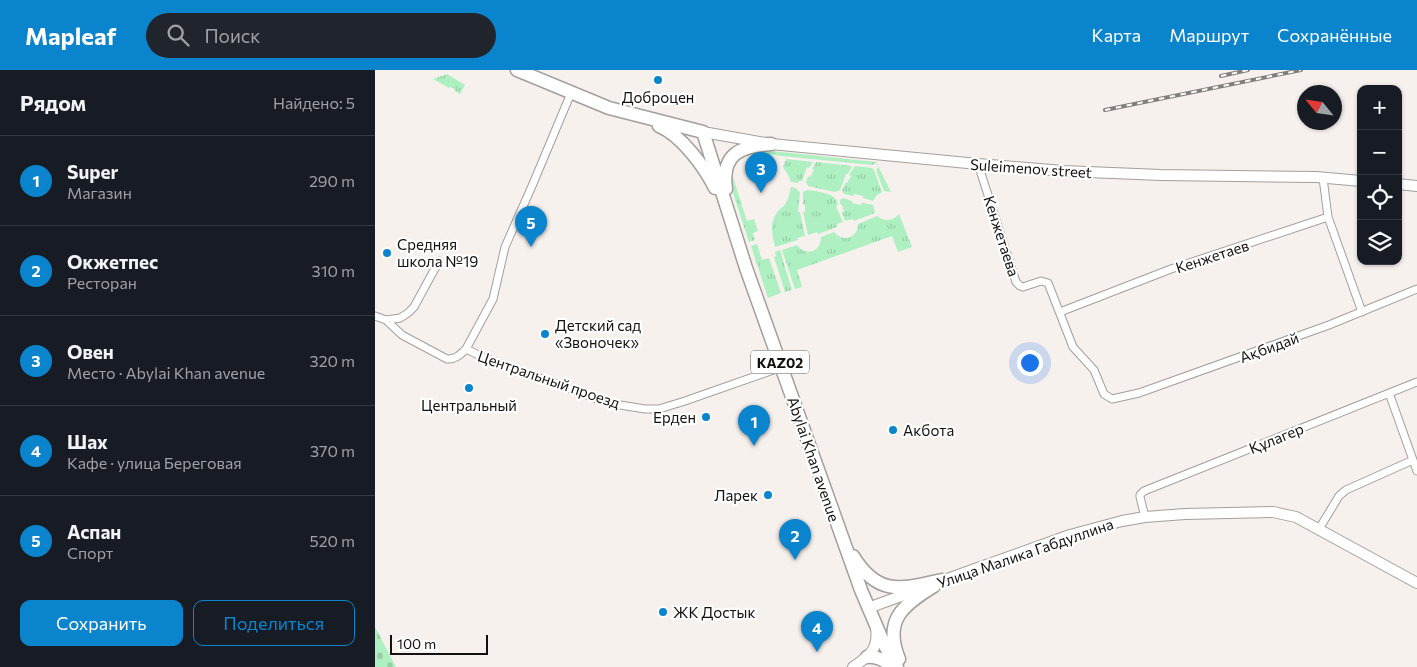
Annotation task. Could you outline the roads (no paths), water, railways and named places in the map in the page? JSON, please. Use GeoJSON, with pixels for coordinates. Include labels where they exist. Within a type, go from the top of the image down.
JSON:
{"type":"FeatureCollection","features":[{"type":"Feature","properties":{"kind":"highway","name":"KАZ02"},"geometry":{"type":"LineString","coordinates":[[517,70],[609,108],[703,132]]}},
{"type":"Feature","properties":{"kind":"highway","name":"KАZ02"},"geometry":{"type":"LineString","coordinates":[[623,112],[671,132],[706,172],[730,219]]}},
{"type":"Feature","properties":{"kind":"highway","name":"Abylai Khan avenue"},"geometry":{"type":"LineString","coordinates":[[703,132],[730,219],[861,590],[874,606],[875,624],[897,667]]}},
{"type":"Feature","properties":{"kind":"highway"},"geometry":{"type":"LineString","coordinates":[[730,219],[725,182],[729,161],[744,148],[771,144]]}},
{"type":"Feature","properties":{"kind":"highway"},"geometry":{"type":"LineString","coordinates":[[842,537],[860,566],[870,577],[881,584],[901,588],[942,580]]}},
{"type":"Feature","properties":{"kind":"highway"},"geometry":{"type":"LineString","coordinates":[[902,667],[893,638],[899,613],[913,598],[942,580]]}},
{"type":"Feature","properties":{"kind":"highway"},"geometry":{"type":"LineString","coordinates":[[867,657],[880,658],[892,667]]}},
{"type":"Feature","properties":{"kind":"street","name":"Центральный проезд"},"geometry":{"type":"LineString","coordinates":[[571,93],[505,247],[493,299],[466,349],[485,358],[608,403],[645,409],[659,409],[782,367]]}},
{"type":"Feature","properties":{"kind":"street","name":"Suleimenov street"},"geometry":{"type":"LineString","coordinates":[[703,132],[771,144],[1063,171],[1323,178],[1357,181]]}},
{"type":"Feature","properties":{"kind":"street","name":"Кенжетаева"},"geometry":{"type":"LineString","coordinates":[[978,164],[1016,282],[1023,287],[1041,281],[1050,285],[1073,347],[1094,370],[1104,394],[1113,399],[1118,398]]}},
{"type":"Feature","properties":{"kind":"street"},"geometry":{"type":"LineString","coordinates":[[1323,178],[1328,217],[1362,312]]}},
{"type":"Feature","properties":{"kind":"street"},"geometry":{"type":"LineString","coordinates":[[1402,184],[1417,186]]}},
{"type":"Feature","properties":{"kind":"street","name":"Кенжетаев"},"geometry":{"type":"LineString","coordinates":[[1059,312],[1171,269],[1328,217]]}},
{"type":"Feature","properties":{"kind":"street"},"geometry":{"type":"LineString","coordinates":[[386,320],[400,318],[412,310],[439,261]]}},
{"type":"Feature","properties":{"kind":"street","name":"Ақбидай"},"geometry":{"type":"LineString","coordinates":[[1118,398],[1139,393],[1329,325],[1417,289]]}},
{"type":"Feature","properties":{"kind":"street"},"geometry":{"type":"LineString","coordinates":[[375,316],[386,320],[402,335],[447,359],[455,358],[466,349]]}},
{"type":"Feature","properties":{"kind":"street","name":"Құлагер"},"geometry":{"type":"LineString","coordinates":[[1145,517],[1140,500],[1144,491],[1417,382]]}},
{"type":"Feature","properties":{"kind":"street"},"geometry":{"type":"LineString","coordinates":[[1389,393],[1417,471]]}},
{"type":"Feature","properties":{"kind":"street"},"geometry":{"type":"LineString","coordinates":[[1319,529],[1339,496],[1346,490],[1413,460]]}},
{"type":"Feature","properties":{"kind":"street","name":"Улица Малика Габдуллина"},"geometry":{"type":"LineString","coordinates":[[874,606],[1070,535],[1123,521],[1145,517],[1185,514],[1273,512],[1296,517],[1417,583]]}},
{"type":"Feature","properties":{"kind":"street"},"geometry":{"type":"LineString","coordinates":[[853,667],[867,657],[875,647],[877,637],[875,624]]}},
{"type":"Feature","properties":{"kind":"railway"},"geometry":{"type":"LineString","coordinates":[[1221,76],[1248,70]]}},
{"type":"Feature","properties":{"kind":"railway"},"geometry":{"type":"LineString","coordinates":[[1105,110],[1301,70]]}},
{"type":"Feature","properties":{"kind":"place","name":"Доброцен"},"geometry":{"type":"Point","coordinates":[658,80]}},
{"type":"Feature","properties":{"kind":"place","name":"Овен"},"geometry":{"type":"Point","coordinates":[761,193]}},
{"type":"Feature","properties":{"kind":"place","name":"Аспан"},"geometry":{"type":"Point","coordinates":[531,247]}},
{"type":"Feature","properties":{"kind":"place","name":"Средняя школа №19"},"geometry":{"type":"Point","coordinates":[387,253]}},
{"type":"Feature","properties":{"kind":"place","name":"Детский сад «Звоночек»"},"geometry":{"type":"Point","coordinates":[545,334]}},
{"type":"Feature","properties":{"kind":"place","name":"Центральный"},"geometry":{"type":"Point","coordinates":[469,388]}},
{"type":"Feature","properties":{"kind":"place","name":"Ерден"},"geometry":{"type":"Point","coordinates":[706,417]}},
{"type":"Feature","properties":{"kind":"place","name":"Акбота"},"geometry":{"type":"Point","coordinates":[893,430]}},
{"type":"Feature","properties":{"kind":"place","name":"Super"},"geometry":{"type":"Point","coordinates":[754,446]}},
{"type":"Feature","properties":{"kind":"place","name":"Ларек"},"geometry":{"type":"Point","coordinates":[768,495]}},
{"type":"Feature","properties":{"kind":"place","name":"Окжетпес"},"geometry":{"type":"Point","coordinates":[795,560]}},
{"type":"Feature","properties":{"kind":"place","name":"ЖК Достык"},"geometry":{"type":"Point","coordinates":[663,612]}},
{"type":"Feature","properties":{"kind":"place","name":"Шах"},"geometry":{"type":"Point","coordinates":[817,652]}}]}
